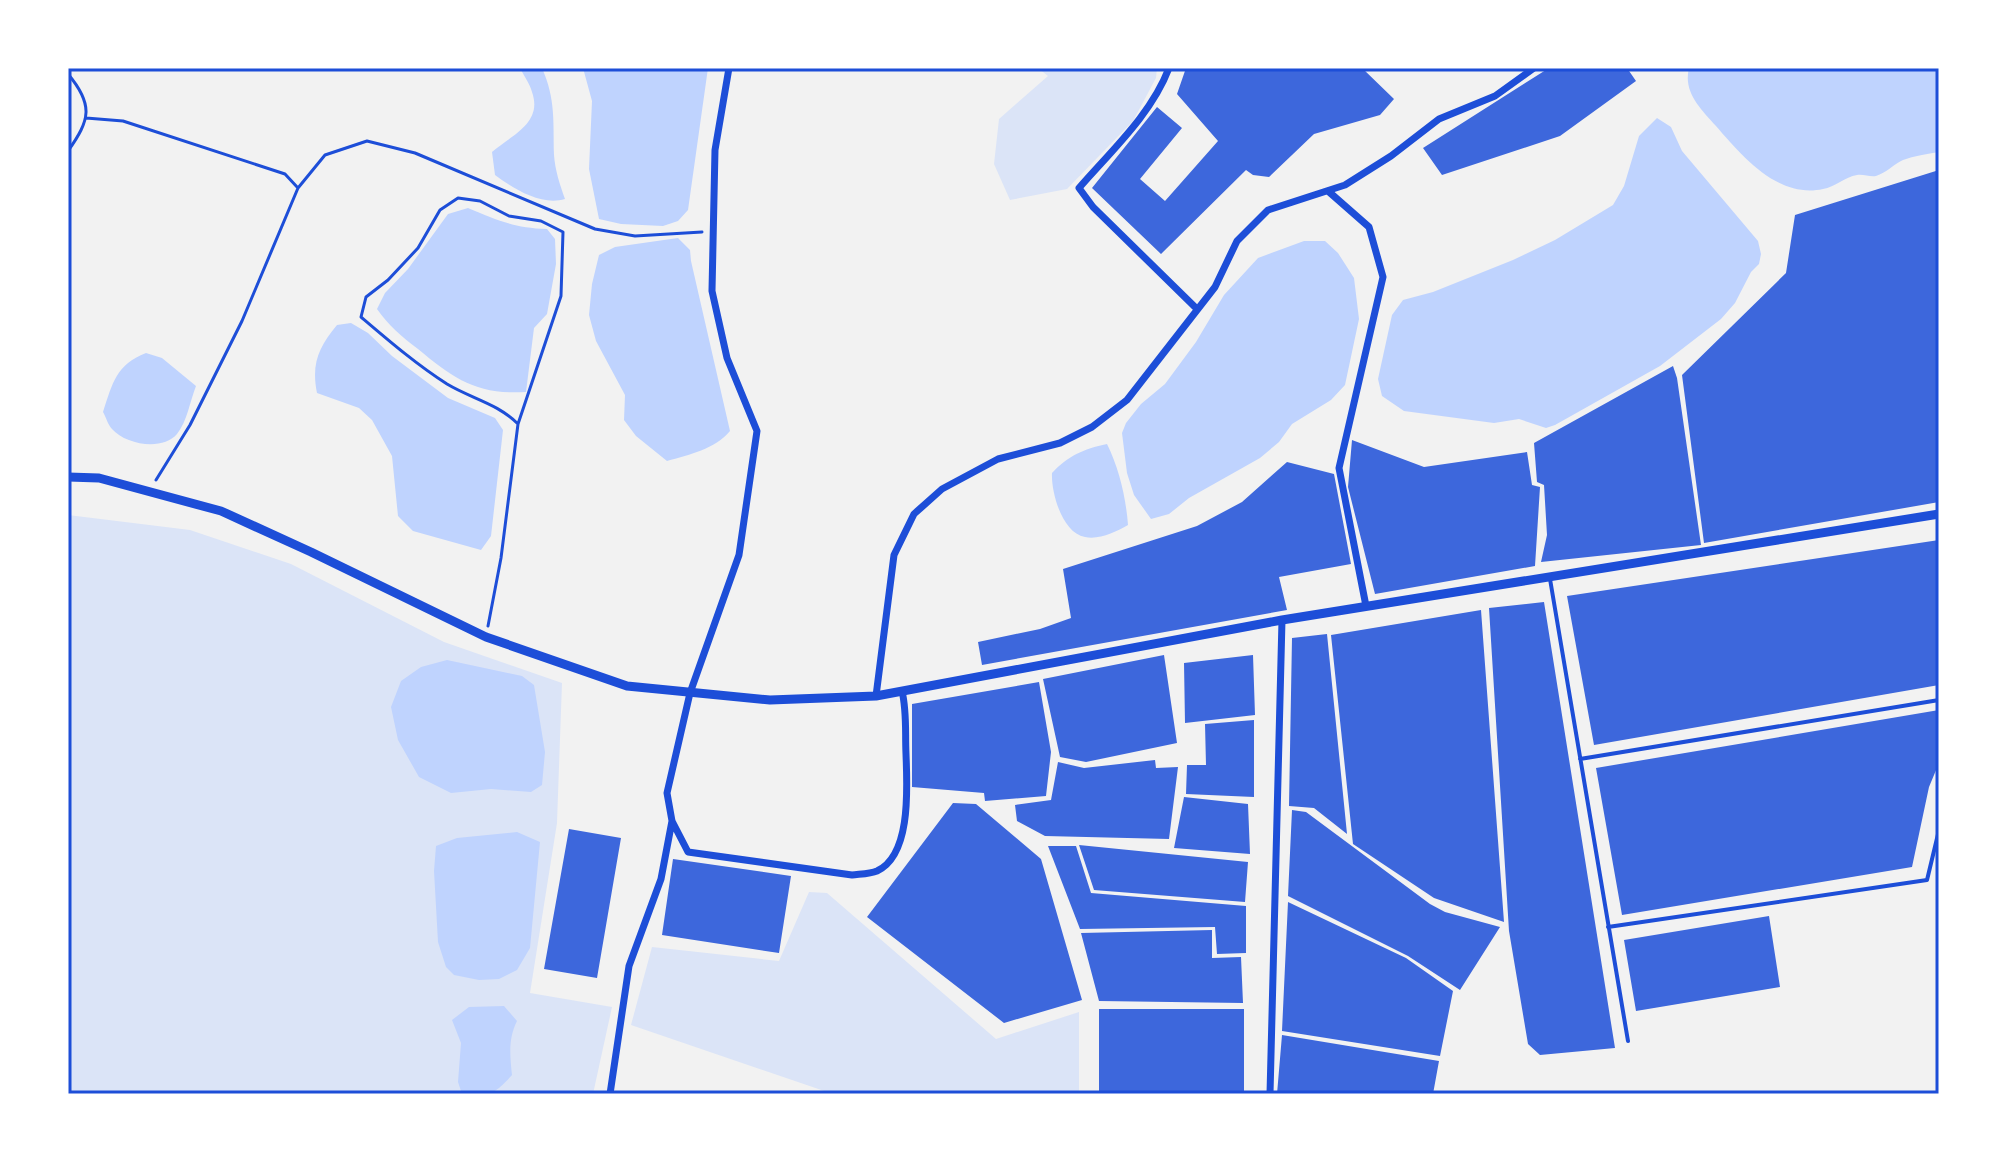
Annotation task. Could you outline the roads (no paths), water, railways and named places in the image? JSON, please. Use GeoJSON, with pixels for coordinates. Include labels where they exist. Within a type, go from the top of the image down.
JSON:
{"type":"FeatureCollection","features":[{"type":"Feature","properties":{"kind":"street"},"geometry":{"type":"LineString","coordinates":[[729,68],[715,150],[712,291],[727,358],[757,431],[739,555],[690,693],[667,793],[672,821],[688,852],[852,875],[878,871],[895,853],[904,826],[907,710],[902,691]]}},
{"type":"Feature","properties":{"kind":"street"},"geometry":{"type":"LineString","coordinates":[[1169,68],[1164,82],[1144,113],[1079,188],[1093,207],[1197,309]]}},
{"type":"Feature","properties":{"kind":"street"},"geometry":{"type":"LineString","coordinates":[[876,696],[894,555],[914,514],[942,489],[998,459],[1060,443],[1092,427],[1127,400],[1215,287],[1237,241],[1268,210],[1345,185],[1391,156],[1439,119],[1495,96],[1534,68]]}},
{"type":"Feature","properties":{"kind":"street"},"geometry":{"type":"LineString","coordinates":[[1328,191],[1369,227],[1383,277],[1339,468],[1366,606]]}},
{"type":"Feature","properties":{"kind":"street"},"geometry":{"type":"LineString","coordinates":[[68,477],[99,478],[221,511],[486,637],[627,686],[770,700],[876,696],[1282,620],[1939,514]]}},
{"type":"Feature","properties":{"kind":"street"},"geometry":{"type":"LineString","coordinates":[[1270,1094],[1282,620]]}},
{"type":"Feature","properties":{"kind":"street"},"geometry":{"type":"LineString","coordinates":[[610,1094],[629,966],[661,879],[672,821]]}},
{"type":"Feature","properties":{"kind":"lane"},"geometry":{"type":"LineString","coordinates":[[1550,577],[1628,1041]]}},
{"type":"Feature","properties":{"kind":"lane"},"geometry":{"type":"LineString","coordinates":[[1580,759],[1939,700]]}},
{"type":"Feature","properties":{"kind":"lane"},"geometry":{"type":"LineString","coordinates":[[1608,927],[1927,880],[1939,830]]}},
{"type":"Feature","properties":{"kind":"water"},"geometry":{"type":"Polygon","coordinates":[[[520,68],[542,68],[550,90],[555,161],[565,199],[537,198],[519,191],[495,175],[492,152],[524,127],[533,112],[532,92],[520,68]]]}},
{"type":"Feature","properties":{"kind":"water"},"geometry":{"type":"Polygon","coordinates":[[[583,68],[708,68],[688,210],[678,221],[663,226],[621,224],[599,219],[589,169],[592,101],[583,68]]]}},
{"type":"Feature","properties":{"kind":"water"},"geometry":{"type":"Polygon","coordinates":[[[1689,68],[1939,68],[1939,152],[1903,160],[1876,176],[1857,175],[1823,189],[1791,188],[1749,162],[1704,113],[1688,85],[1689,68]]]}},
{"type":"Feature","properties":{"kind":"water"},"geometry":{"type":"Polygon","coordinates":[[[1657,118],[1671,127],[1682,151],[1758,241],[1761,254],[1759,264],[1751,272],[1735,303],[1721,319],[1660,366],[1546,428],[1519,419],[1494,423],[1404,411],[1382,396],[1378,379],[1392,315],[1403,300],[1433,292],[1513,260],[1555,240],[1613,205],[1624,186],[1639,136],[1657,118]]]}},
{"type":"Feature","properties":{"kind":"water"},"geometry":{"type":"Polygon","coordinates":[[[468,208],[515,225],[547,229],[555,239],[556,264],[547,314],[534,328],[526,392],[494,391],[455,377],[401,335],[377,309],[385,293],[408,269],[448,214],[468,208]]]}},
{"type":"Feature","properties":{"kind":"water"},"geometry":{"type":"Polygon","coordinates":[[[678,238],[690,250],[730,431],[709,447],[667,461],[636,436],[624,420],[625,395],[596,341],[589,315],[599,255],[615,247],[678,238]]]}},
{"type":"Feature","properties":{"kind":"water"},"geometry":{"type":"Polygon","coordinates":[[[1304,241],[1325,241],[1338,253],[1354,278],[1359,319],[1345,385],[1331,400],[1292,424],[1279,442],[1260,458],[1189,498],[1169,514],[1151,519],[1134,495],[1127,473],[1122,433],[1126,423],[1141,404],[1165,384],[1196,342],[1224,295],[1258,258],[1304,241]]]}},
{"type":"Feature","properties":{"kind":"water"},"geometry":{"type":"Polygon","coordinates":[[[351,323],[368,333],[392,356],[448,398],[495,418],[503,430],[491,536],[481,550],[413,531],[398,516],[392,456],[372,420],[359,408],[317,393],[315,373],[321,348],[337,325],[351,323]]]}},
{"type":"Feature","properties":{"kind":"water"},"geometry":{"type":"Polygon","coordinates":[[[146,353],[162,358],[196,386],[180,429],[163,443],[144,444],[118,435],[103,412],[113,383],[122,369],[146,353]]]}},
{"type":"Feature","properties":{"kind":"water"},"geometry":{"type":"Polygon","coordinates":[[[1107,444],[1121,483],[1128,525],[1113,533],[1085,537],[1077,534],[1064,520],[1056,501],[1052,473],[1076,454],[1107,444]]]}},
{"type":"Feature","properties":{"kind":"water"},"geometry":{"type":"Polygon","coordinates":[[[447,660],[522,676],[534,685],[545,752],[542,785],[531,792],[491,789],[451,793],[419,777],[398,740],[391,707],[401,681],[421,667],[447,660]]]}},
{"type":"Feature","properties":{"kind":"water"},"geometry":{"type":"Polygon","coordinates":[[[517,832],[540,842],[530,948],[517,970],[499,979],[479,980],[454,975],[446,967],[438,942],[434,871],[436,846],[457,838],[517,832]]]}},
{"type":"Feature","properties":{"kind":"water"},"geometry":{"type":"Polygon","coordinates":[[[504,1006],[517,1021],[511,1041],[512,1075],[490,1093],[462,1094],[458,1082],[461,1043],[452,1020],[469,1007],[504,1006]]]}}]}
